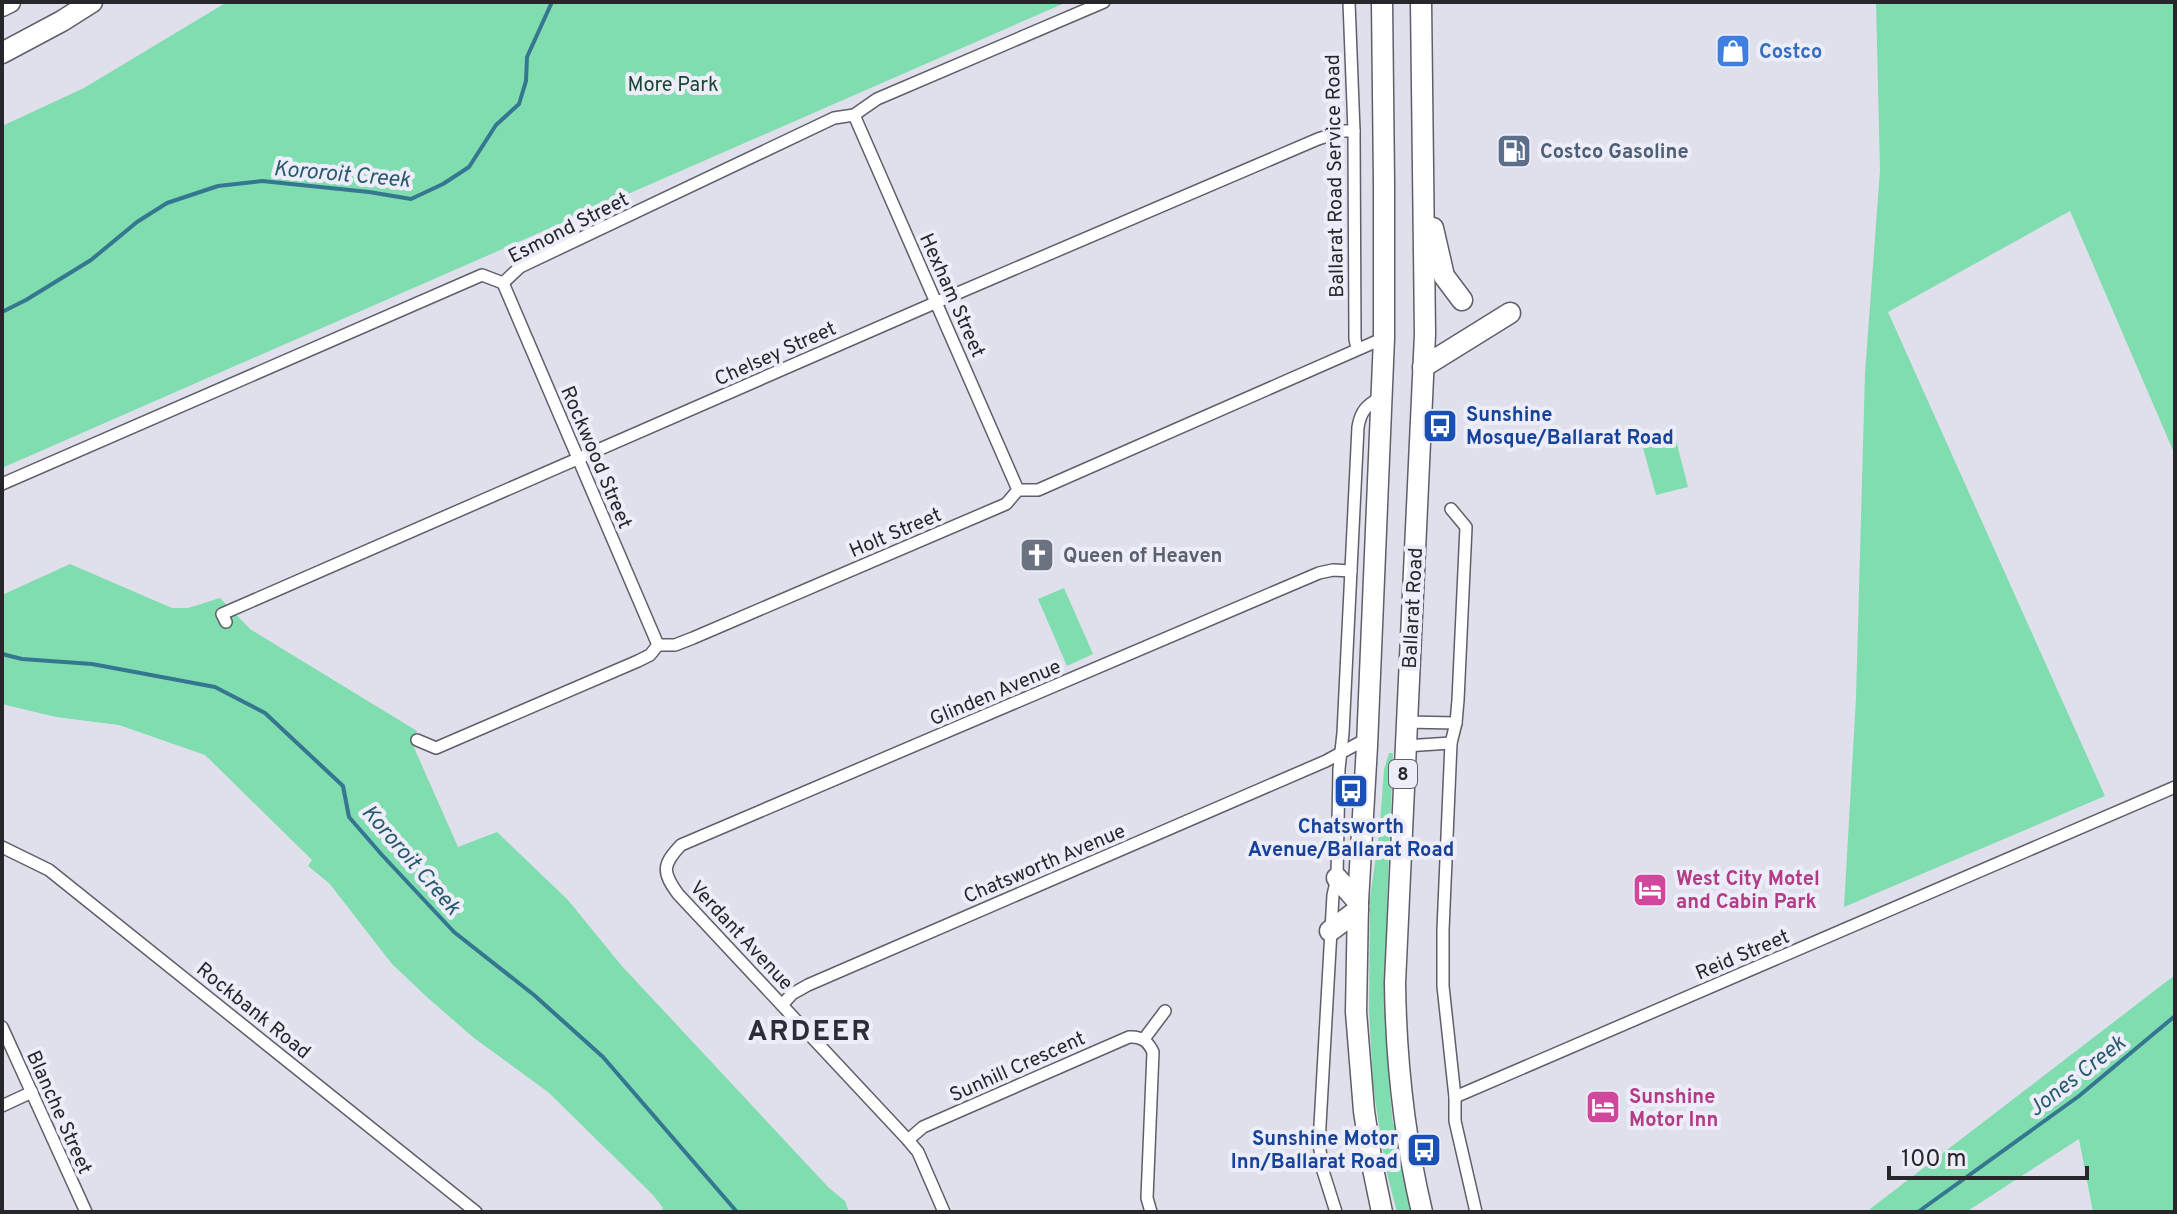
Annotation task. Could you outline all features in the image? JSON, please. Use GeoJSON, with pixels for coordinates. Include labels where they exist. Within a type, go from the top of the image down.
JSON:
{"type":"FeatureCollection","features":[{"type":"Feature","properties":{"kind":"highway"},"geometry":{"type":"LineString","coordinates":[[2,6],[10,2]]}},
{"type":"Feature","properties":{"kind":"highway"},"geometry":{"type":"LineString","coordinates":[[2,53],[92,2]]}},
{"type":"Feature","properties":{"kind":"highway","name":"Ballarat Road"},"geometry":{"type":"LineString","coordinates":[[1382,2],[1384,338],[1358,906],[1356,1012],[1372,1164],[1382,1212]]}},
{"type":"Feature","properties":{"kind":"highway","name":"Ballarat Road"},"geometry":{"type":"LineString","coordinates":[[1421,2],[1425,311],[1396,958],[1396,1029],[1406,1136],[1422,1212]]}},
{"type":"Feature","properties":{"kind":"highway"},"geometry":{"type":"LineString","coordinates":[[1423,181],[1444,276],[1462,300]]}},
{"type":"Feature","properties":{"kind":"highway"},"geometry":{"type":"LineString","coordinates":[[1423,367],[1510,313]]}},
{"type":"Feature","properties":{"kind":"highway"},"geometry":{"type":"LineString","coordinates":[[1367,745],[1386,728],[1406,722]]}},
{"type":"Feature","properties":{"kind":"highway"},"geometry":{"type":"LineString","coordinates":[[1367,745],[1405,746]]}},
{"type":"Feature","properties":{"kind":"highway"},"geometry":{"type":"LineString","coordinates":[[1330,931],[1358,906],[1337,878]]}},
{"type":"Feature","properties":{"kind":"street","name":"Esmond Street"},"geometry":{"type":"LineString","coordinates":[[2,484],[482,275],[503,283],[520,267],[834,118],[854,115],[877,99],[1104,2]]}},
{"type":"Feature","properties":{"kind":"street","name":"Ballarat Road Service Road"},"geometry":{"type":"LineString","coordinates":[[1349,2],[1357,349]]}},
{"type":"Feature","properties":{"kind":"street","name":"Hexham Street"},"geometry":{"type":"LineString","coordinates":[[854,115],[1018,490]]}},
{"type":"Feature","properties":{"kind":"street","name":"Chelsey Street"},"geometry":{"type":"LineString","coordinates":[[226,622],[222,614],[937,302],[1318,139],[1354,131]]}},
{"type":"Feature","properties":{"kind":"street","name":"Rockwood Street"},"geometry":{"type":"LineString","coordinates":[[503,283],[658,645]]}},
{"type":"Feature","properties":{"kind":"street","name":"Holt Street"},"geometry":{"type":"LineString","coordinates":[[417,740],[436,748],[638,661],[650,655],[658,645],[675,645],[693,638],[1006,504],[1018,490],[1038,490],[1384,338]]}},
{"type":"Feature","properties":{"kind":"street"},"geometry":{"type":"LineString","coordinates":[[1336,1212],[1323,1171],[1319,1143],[1330,931],[1337,878],[1340,757],[1358,427],[1361,412],[1382,396]]}},
{"type":"Feature","properties":{"kind":"street"},"geometry":{"type":"LineString","coordinates":[[1451,509],[1466,527],[1456,723],[1451,743],[1443,986],[1455,1121],[1476,1212]]}},
{"type":"Feature","properties":{"kind":"street","name":"Glinden Avenue"},"geometry":{"type":"LineString","coordinates":[[665,867],[681,845],[1319,573],[1351,571]]}},
{"type":"Feature","properties":{"kind":"street"},"geometry":{"type":"LineString","coordinates":[[1406,722],[1456,723]]}},
{"type":"Feature","properties":{"kind":"street"},"geometry":{"type":"LineString","coordinates":[[1405,746],[1451,743]]}},
{"type":"Feature","properties":{"kind":"street","name":"Chatsworth Avenue"},"geometry":{"type":"LineString","coordinates":[[782,1005],[792,994],[808,985],[1326,761],[1340,757],[1355,760],[1367,745]]}},
{"type":"Feature","properties":{"kind":"street","name":"Reid Street"},"geometry":{"type":"LineString","coordinates":[[1455,1097],[2175,787]]}},
{"type":"Feature","properties":{"kind":"street","name":"Rockbank Road"},"geometry":{"type":"LineString","coordinates":[[2,847],[49,870],[476,1212]]}},
{"type":"Feature","properties":{"kind":"street","name":"Verdant Avenue"},"geometry":{"type":"LineString","coordinates":[[665,867],[668,881],[678,894],[918,1152],[944,1212]]}},
{"type":"Feature","properties":{"kind":"street"},"geometry":{"type":"LineString","coordinates":[[1151,1212],[1147,1198],[1153,1052],[1144,1039],[1165,1011]]}},
{"type":"Feature","properties":{"kind":"street","name":"Blanche Street"},"geometry":{"type":"LineString","coordinates":[[2,1027],[86,1212]]}},
{"type":"Feature","properties":{"kind":"street","name":"Sunhill Crescent"},"geometry":{"type":"LineString","coordinates":[[908,1140],[923,1127],[1129,1037],[1144,1039]]}},
{"type":"Feature","properties":{"kind":"street"},"geometry":{"type":"LineString","coordinates":[[2,1106],[32,1092]]}},
{"type":"Feature","properties":{"kind":"green space","name":"More Park"},"geometry":{"type":"Polygon","coordinates":[[[227,2],[1067,2],[2,468],[2,126],[84,88],[227,2]]]}},
{"type":"Feature","properties":{"kind":"green space"},"geometry":{"type":"Polygon","coordinates":[[[1876,2],[2175,2],[2175,455],[2070,211],[1888,312],[2105,796],[1844,907],[1856,698],[1865,373],[1880,171],[1876,2]]]}},
{"type":"Feature","properties":{"kind":"green space"},"geometry":{"type":"Polygon","coordinates":[[[1676,440],[1688,487],[1656,495],[1643,448],[1676,440]]]}},
{"type":"Feature","properties":{"kind":"green space"},"geometry":{"type":"Polygon","coordinates":[[[70,564],[172,608],[188,608],[220,598],[250,629],[417,731],[412,743],[458,847],[497,832],[568,900],[621,965],[829,1188],[845,1201],[849,1212],[661,1212],[663,1208],[653,1195],[548,1092],[474,1038],[392,964],[329,883],[308,866],[312,860],[205,755],[119,725],[56,717],[2,704],[2,595],[70,564]]]}},
{"type":"Feature","properties":{"kind":"green space"},"geometry":{"type":"Polygon","coordinates":[[[1064,588],[1093,654],[1067,666],[1038,599],[1064,588]]]}},
{"type":"Feature","properties":{"kind":"green space"},"geometry":{"type":"Polygon","coordinates":[[[1389,753],[1393,753],[1386,939],[1389,1078],[1393,1124],[1396,1124],[1411,1212],[1397,1212],[1385,1166],[1373,1085],[1369,1010],[1370,898],[1384,770],[1389,753]]]}},
{"type":"Feature","properties":{"kind":"green space"},"geometry":{"type":"Polygon","coordinates":[[[2175,975],[2175,1212],[2093,1212],[2079,1139],[1966,1212],[1870,1212],[1870,1209],[2175,975]]]}},
{"type":"Feature","properties":{"kind":"waterway","name":"Kororoit Creek"},"geometry":{"type":"LineString","coordinates":[[2,312],[91,260],[137,222],[167,203],[218,186],[262,181],[411,199],[443,184],[469,167],[496,125],[519,104],[526,81],[527,57],[552,2]]}},
{"type":"Feature","properties":{"kind":"waterway","name":"Kororoit Creek"},"geometry":{"type":"LineString","coordinates":[[2,654],[22,659],[92,664],[215,687],[265,713],[343,786],[349,817],[454,932],[534,995],[603,1057],[737,1212]]}},
{"type":"Feature","properties":{"kind":"waterway","name":"Jones Creek"},"geometry":{"type":"LineString","coordinates":[[1918,1212],[2079,1096],[2175,1016]]}},
{"type":"Feature","properties":{"kind":"place","name":"Costco"},"geometry":{"type":"Point","coordinates":[1733,51]}},
{"type":"Feature","properties":{"kind":"place","name":"Costco Gasoline"},"geometry":{"type":"Point","coordinates":[1514,151]}},
{"type":"Feature","properties":{"kind":"place","name":"Sunshine Mosque/Ballarat Road"},"geometry":{"type":"Point","coordinates":[1440,426]}},
{"type":"Feature","properties":{"kind":"place","name":"Queen of Heaven"},"geometry":{"type":"Point","coordinates":[1037,555]}},
{"type":"Feature","properties":{"kind":"place","name":"Chatsworth Avenue/Ballarat Road"},"geometry":{"type":"Point","coordinates":[1351,791]}},
{"type":"Feature","properties":{"kind":"place","name":"West City Motel and Cabin Park"},"geometry":{"type":"Point","coordinates":[1650,890]}},
{"type":"Feature","properties":{"kind":"place","name":"Sunshine Motor Inn"},"geometry":{"type":"Point","coordinates":[1603,1107]}},
{"type":"Feature","properties":{"kind":"place","name":"Sunshine Motor Inn/Ballarat Road"},"geometry":{"type":"Point","coordinates":[1424,1150]}},
{"type":"Feature","properties":{"kind":"district","name":"ARDEER"},"geometry":{"type":"Point","coordinates":[810,1030]}}]}
